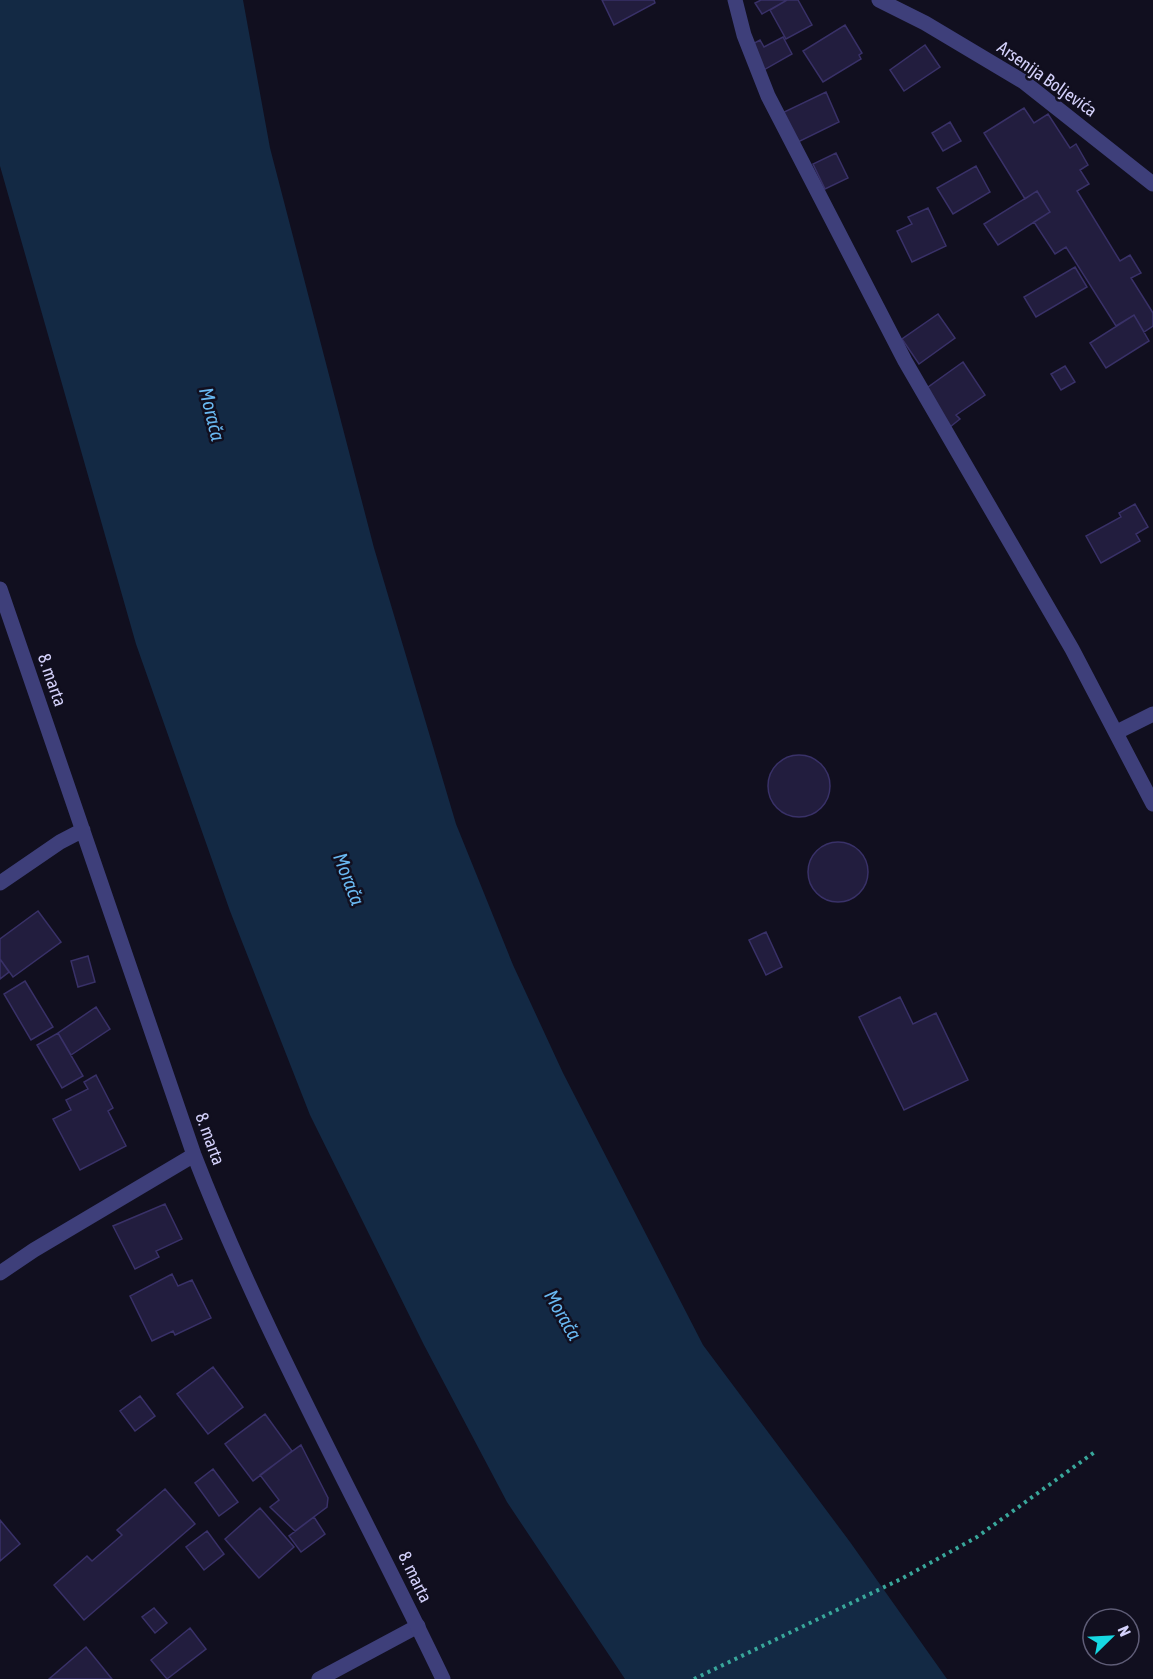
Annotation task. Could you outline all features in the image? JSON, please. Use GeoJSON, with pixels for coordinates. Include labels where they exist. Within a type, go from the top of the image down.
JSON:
{"type":"FeatureCollection","features":[{"type":"Feature","properties":{"kind":"street"},"geometry":{"type":"LineString","coordinates":[[735,0],[744,35],[768,96],[900,350],[1117,732],[1153,804]]}},
{"type":"Feature","properties":{"kind":"street","name":"Arsenija Boljevića"},"geometry":{"type":"LineString","coordinates":[[879,0],[925,23],[1024,82],[1153,184]]}},
{"type":"Feature","properties":{"kind":"street","name":"8. marta"},"geometry":{"type":"LineString","coordinates":[[0,589],[220,1222],[261,1311],[443,1679]]}},
{"type":"Feature","properties":{"kind":"street"},"geometry":{"type":"LineString","coordinates":[[1117,732],[1153,714]]}},
{"type":"Feature","properties":{"kind":"street"},"geometry":{"type":"LineString","coordinates":[[0,884],[60,842],[83,830]]}},
{"type":"Feature","properties":{"kind":"street"},"geometry":{"type":"LineString","coordinates":[[0,1273],[44,1244],[195,1155]]}},
{"type":"Feature","properties":{"kind":"street"},"geometry":{"type":"LineString","coordinates":[[319,1679],[418,1626]]}},
{"type":"Feature","properties":{"kind":"path"},"geometry":{"type":"LineString","coordinates":[[694,1679],[903,1578],[977,1537],[1096,1451]]}},
{"type":"Feature","properties":{"kind":"water","name":"Morača"},"geometry":{"type":"Polygon","coordinates":[[[0,0],[243,0],[270,148],[374,548],[456,824],[513,965],[563,1073],[703,1345],[850,1542],[947,1679],[625,1679],[507,1502],[424,1345],[310,1115],[230,911],[136,644],[0,166],[0,0]]]}},
{"type":"Feature","properties":{"kind":"building"},"geometry":{"type":"Polygon","coordinates":[[[602,0],[654,0],[655,3],[614,25],[602,0]]]}},
{"type":"Feature","properties":{"kind":"building"},"geometry":{"type":"Polygon","coordinates":[[[761,0],[787,0],[762,14],[755,3],[761,0]]]}},
{"type":"Feature","properties":{"kind":"building"},"geometry":{"type":"Polygon","coordinates":[[[787,0],[798,0],[812,25],[786,39],[770,10],[787,0]]]}},
{"type":"Feature","properties":{"kind":"building"},"geometry":{"type":"Polygon","coordinates":[[[845,25],[862,53],[859,55],[861,59],[823,82],[803,51],[845,25]]]}},
{"type":"Feature","properties":{"kind":"building"},"geometry":{"type":"Polygon","coordinates":[[[783,37],[792,54],[762,71],[749,46],[760,40],[764,47],[783,37]]]}},
{"type":"Feature","properties":{"kind":"building"},"geometry":{"type":"Polygon","coordinates":[[[925,45],[940,67],[904,91],[890,70],[925,45]]]}},
{"type":"Feature","properties":{"kind":"building"},"geometry":{"type":"Polygon","coordinates":[[[826,92],[839,122],[796,143],[782,113],[826,92]]]}},
{"type":"Feature","properties":{"kind":"building"},"geometry":{"type":"Polygon","coordinates":[[[1024,108],[1034,123],[1048,114],[1070,148],[1076,144],[1088,165],[1080,170],[1089,184],[1077,191],[1120,261],[1130,255],[1141,273],[1131,278],[1153,313],[1153,326],[1144,332],[1134,315],[1116,326],[1066,247],[1055,254],[1034,222],[1050,212],[1037,191],[1025,199],[984,133],[1024,108]]]}},
{"type":"Feature","properties":{"kind":"building"},"geometry":{"type":"Polygon","coordinates":[[[950,122],[961,141],[943,151],[932,133],[950,122]]]}},
{"type":"Feature","properties":{"kind":"building"},"geometry":{"type":"Polygon","coordinates":[[[836,153],[848,178],[825,189],[813,164],[836,153]]]}},
{"type":"Feature","properties":{"kind":"building"},"geometry":{"type":"Polygon","coordinates":[[[976,166],[990,192],[953,214],[937,188],[976,166]]]}},
{"type":"Feature","properties":{"kind":"building"},"geometry":{"type":"Polygon","coordinates":[[[1037,191],[1050,212],[998,245],[984,224],[1037,191]]]}},
{"type":"Feature","properties":{"kind":"building"},"geometry":{"type":"Polygon","coordinates":[[[928,208],[946,246],[912,262],[897,231],[912,224],[908,217],[928,208]]]}},
{"type":"Feature","properties":{"kind":"building"},"geometry":{"type":"Polygon","coordinates":[[[1075,267],[1087,287],[1036,317],[1024,297],[1075,267]]]}},
{"type":"Feature","properties":{"kind":"building"},"geometry":{"type":"Polygon","coordinates":[[[938,314],[955,338],[919,364],[902,339],[938,314]]]}},
{"type":"Feature","properties":{"kind":"building"},"geometry":{"type":"Polygon","coordinates":[[[1134,315],[1149,341],[1106,368],[1090,343],[1134,315]]]}},
{"type":"Feature","properties":{"kind":"building"},"geometry":{"type":"Polygon","coordinates":[[[963,362],[985,395],[956,415],[960,419],[950,427],[924,390],[963,362]]]}},
{"type":"Feature","properties":{"kind":"building"},"geometry":{"type":"Polygon","coordinates":[[[1065,366],[1075,382],[1061,390],[1051,374],[1065,366]]]}},
{"type":"Feature","properties":{"kind":"building"},"geometry":{"type":"Polygon","coordinates":[[[1135,504],[1148,527],[1136,534],[1140,541],[1101,563],[1086,536],[1121,517],[1119,513],[1135,504]]]}},
{"type":"Feature","properties":{"kind":"building"},"geometry":{"type":"Polygon","coordinates":[[[793,755],[805,755],[821,764],[828,774],[830,786],[828,798],[821,808],[805,817],[793,817],[782,812],[773,803],[768,792],[768,780],[773,769],[782,760],[793,755]]]}},
{"type":"Feature","properties":{"kind":"building"},"geometry":{"type":"Polygon","coordinates":[[[838,842],[855,847],[863,855],[868,872],[863,889],[855,897],[838,902],[821,897],[813,889],[808,872],[813,855],[821,847],[838,842]]]}},
{"type":"Feature","properties":{"kind":"building"},"geometry":{"type":"Polygon","coordinates":[[[38,911],[61,942],[13,977],[0,959],[0,939],[38,911]]]}},
{"type":"Feature","properties":{"kind":"building"},"geometry":{"type":"Polygon","coordinates":[[[766,932],[782,967],[766,975],[749,940],[766,932]]]}},
{"type":"Feature","properties":{"kind":"building"},"geometry":{"type":"Polygon","coordinates":[[[88,956],[95,982],[78,987],[71,961],[88,956]]]}},
{"type":"Feature","properties":{"kind":"building"},"geometry":{"type":"Polygon","coordinates":[[[0,959],[9,972],[0,979],[0,959]]]}},
{"type":"Feature","properties":{"kind":"building"},"geometry":{"type":"Polygon","coordinates":[[[25,981],[53,1027],[31,1040],[4,994],[25,981]]]}},
{"type":"Feature","properties":{"kind":"building"},"geometry":{"type":"Polygon","coordinates":[[[900,997],[913,1024],[936,1013],[968,1080],[904,1110],[859,1017],[900,997]]]}},
{"type":"Feature","properties":{"kind":"building"},"geometry":{"type":"Polygon","coordinates":[[[96,1007],[110,1029],[71,1055],[58,1033],[96,1007]]]}},
{"type":"Feature","properties":{"kind":"building"},"geometry":{"type":"Polygon","coordinates":[[[58,1033],[83,1076],[62,1088],[37,1045],[58,1033]]]}},
{"type":"Feature","properties":{"kind":"building"},"geometry":{"type":"Polygon","coordinates":[[[96,1075],[113,1108],[108,1111],[126,1146],[80,1170],[53,1119],[71,1110],[66,1100],[88,1089],[84,1082],[96,1075]]]}},
{"type":"Feature","properties":{"kind":"building"},"geometry":{"type":"Polygon","coordinates":[[[165,1204],[182,1239],[156,1251],[159,1257],[135,1269],[113,1226],[165,1204]]]}},
{"type":"Feature","properties":{"kind":"building"},"geometry":{"type":"Polygon","coordinates":[[[172,1274],[178,1286],[192,1280],[211,1318],[175,1335],[173,1331],[152,1341],[130,1296],[172,1274]]]}},
{"type":"Feature","properties":{"kind":"building"},"geometry":{"type":"Polygon","coordinates":[[[213,1367],[243,1407],[208,1434],[177,1394],[213,1367]]]}},
{"type":"Feature","properties":{"kind":"building"},"geometry":{"type":"Polygon","coordinates":[[[140,1396],[155,1416],[135,1431],[120,1411],[140,1396]]]}},
{"type":"Feature","properties":{"kind":"building"},"geometry":{"type":"Polygon","coordinates":[[[265,1414],[292,1451],[253,1481],[225,1444],[265,1414]]]}},
{"type":"Feature","properties":{"kind":"building"},"geometry":{"type":"Polygon","coordinates":[[[301,1445],[328,1498],[327,1507],[295,1531],[270,1507],[279,1500],[260,1475],[301,1445]]]}},
{"type":"Feature","properties":{"kind":"building"},"geometry":{"type":"Polygon","coordinates":[[[213,1469],[238,1502],[219,1516],[195,1483],[213,1469]]]}},
{"type":"Feature","properties":{"kind":"building"},"geometry":{"type":"Polygon","coordinates":[[[165,1489],[195,1524],[84,1620],[54,1585],[87,1556],[92,1561],[122,1535],[117,1530],[165,1489]]]}},
{"type":"Feature","properties":{"kind":"building"},"geometry":{"type":"Polygon","coordinates":[[[260,1508],[294,1547],[259,1578],[225,1539],[260,1508]]]}},
{"type":"Feature","properties":{"kind":"building"},"geometry":{"type":"Polygon","coordinates":[[[314,1517],[325,1534],[301,1552],[289,1536],[314,1517]]]}},
{"type":"Feature","properties":{"kind":"building"},"geometry":{"type":"Polygon","coordinates":[[[0,1520],[20,1544],[0,1561],[0,1520]]]}},
{"type":"Feature","properties":{"kind":"building"},"geometry":{"type":"Polygon","coordinates":[[[207,1531],[224,1554],[204,1570],[186,1547],[207,1531]]]}},
{"type":"Feature","properties":{"kind":"building"},"geometry":{"type":"Polygon","coordinates":[[[154,1608],[167,1623],[155,1633],[142,1617],[154,1608]]]}},
{"type":"Feature","properties":{"kind":"building"},"geometry":{"type":"Polygon","coordinates":[[[190,1628],[206,1649],[167,1679],[151,1660],[190,1628]]]}},
{"type":"Feature","properties":{"kind":"building"},"geometry":{"type":"Polygon","coordinates":[[[86,1647],[112,1679],[49,1679],[86,1647]]]}}]}
